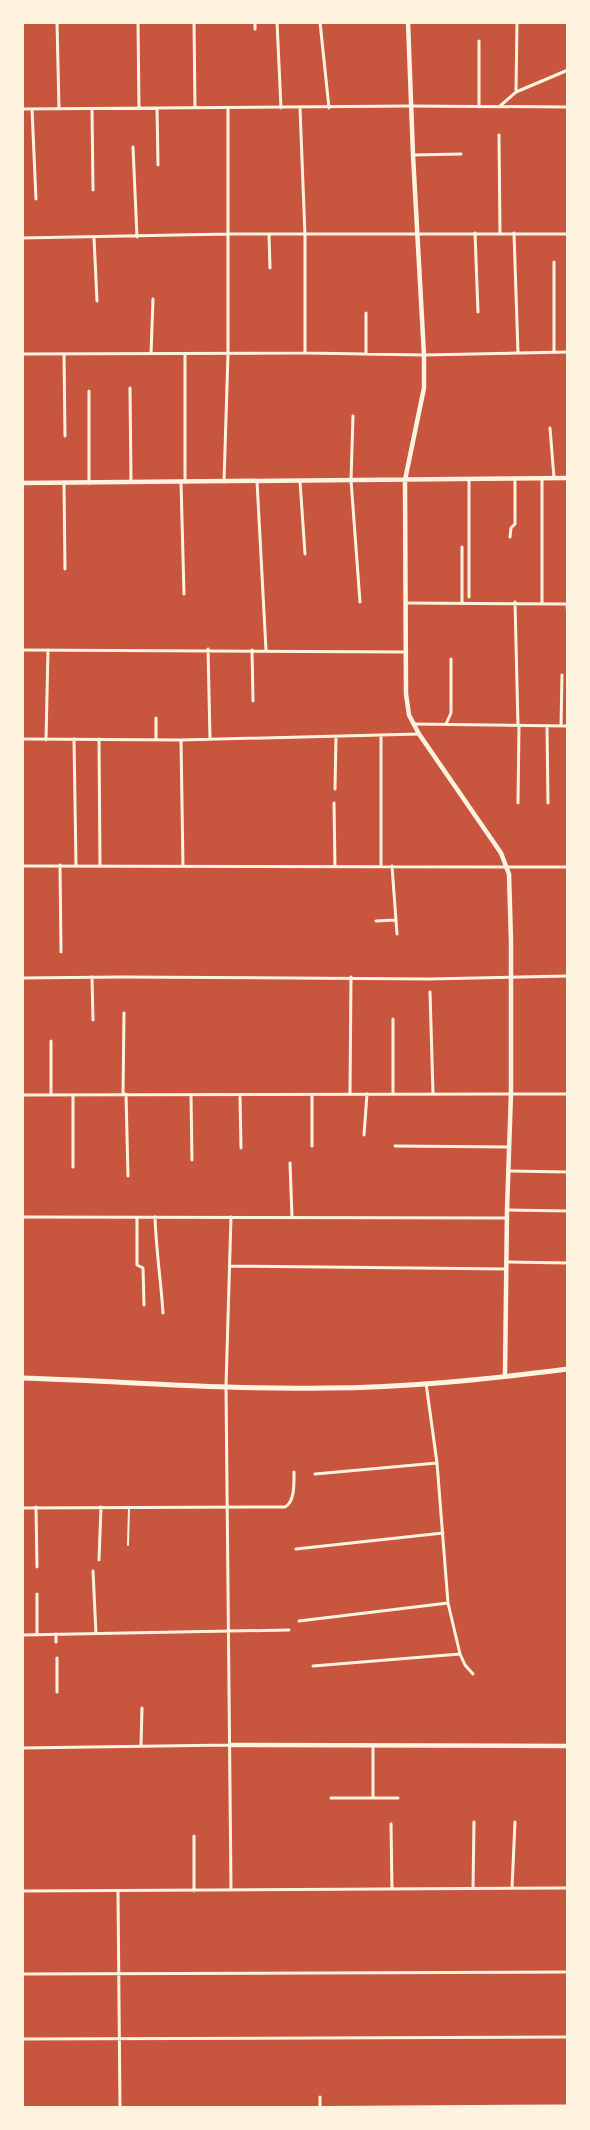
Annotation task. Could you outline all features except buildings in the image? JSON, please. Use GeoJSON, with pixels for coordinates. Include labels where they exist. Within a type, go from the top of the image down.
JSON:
{"type":"FeatureCollection","features":[{"type":"Feature","properties":{"kind":"main road"},"geometry":{"type":"LineString","coordinates":[[22,1378],[332,1388],[426,1383],[568,1369]]}},
{"type":"Feature","properties":{"kind":"street"},"geometry":{"type":"LineString","coordinates":[[57,22],[59,109]]}},
{"type":"Feature","properties":{"kind":"street"},"geometry":{"type":"LineString","coordinates":[[138,22],[139,108]]}},
{"type":"Feature","properties":{"kind":"street"},"geometry":{"type":"LineString","coordinates":[[194,22],[195,108]]}},
{"type":"Feature","properties":{"kind":"street"},"geometry":{"type":"LineString","coordinates":[[255,22],[255,29]]}},
{"type":"Feature","properties":{"kind":"street"},"geometry":{"type":"LineString","coordinates":[[277,22],[280,108]]}},
{"type":"Feature","properties":{"kind":"street"},"geometry":{"type":"LineString","coordinates":[[320,22],[328,108]]}},
{"type":"Feature","properties":{"kind":"street"},"geometry":{"type":"LineString","coordinates":[[408,22],[412,154],[424,355],[424,388],[405,480],[406,694],[413,724],[418,734],[501,853],[508,867],[511,904],[511,1094],[507,1210],[505,1376]]}},
{"type":"Feature","properties":{"kind":"street"},"geometry":{"type":"LineString","coordinates":[[516,22],[516,92]]}},
{"type":"Feature","properties":{"kind":"street"},"geometry":{"type":"LineString","coordinates":[[478,41],[479,107]]}},
{"type":"Feature","properties":{"kind":"street"},"geometry":{"type":"LineString","coordinates":[[500,106],[516,92],[568,70]]}},
{"type":"Feature","properties":{"kind":"street"},"geometry":{"type":"LineString","coordinates":[[22,109],[410,106],[568,107]]}},
{"type":"Feature","properties":{"kind":"street"},"geometry":{"type":"LineString","coordinates":[[157,108],[158,165]]}},
{"type":"Feature","properties":{"kind":"street"},"geometry":{"type":"LineString","coordinates":[[224,482],[228,354],[228,108]]}},
{"type":"Feature","properties":{"kind":"street"},"geometry":{"type":"LineString","coordinates":[[300,108],[305,236],[305,353]]}},
{"type":"Feature","properties":{"kind":"street"},"geometry":{"type":"LineString","coordinates":[[32,109],[36,200]]}},
{"type":"Feature","properties":{"kind":"street"},"geometry":{"type":"LineString","coordinates":[[92,109],[93,190]]}},
{"type":"Feature","properties":{"kind":"street"},"geometry":{"type":"LineString","coordinates":[[499,135],[500,233]]}},
{"type":"Feature","properties":{"kind":"street"},"geometry":{"type":"LineString","coordinates":[[133,147],[137,237]]}},
{"type":"Feature","properties":{"kind":"street"},"geometry":{"type":"LineString","coordinates":[[412,154],[462,154]]}},
{"type":"Feature","properties":{"kind":"street"},"geometry":{"type":"LineString","coordinates":[[475,233],[478,312]]}},
{"type":"Feature","properties":{"kind":"street"},"geometry":{"type":"LineString","coordinates":[[22,238],[228,234],[305,236],[475,233],[568,234]]}},
{"type":"Feature","properties":{"kind":"street"},"geometry":{"type":"LineString","coordinates":[[514,233],[518,352]]}},
{"type":"Feature","properties":{"kind":"street"},"geometry":{"type":"LineString","coordinates":[[269,235],[270,268]]}},
{"type":"Feature","properties":{"kind":"street"},"geometry":{"type":"LineString","coordinates":[[94,238],[97,301]]}},
{"type":"Feature","properties":{"kind":"street"},"geometry":{"type":"LineString","coordinates":[[554,262],[554,352]]}},
{"type":"Feature","properties":{"kind":"street"},"geometry":{"type":"LineString","coordinates":[[151,354],[152,299]]}},
{"type":"Feature","properties":{"kind":"street"},"geometry":{"type":"LineString","coordinates":[[366,313],[366,354]]}},
{"type":"Feature","properties":{"kind":"street"},"geometry":{"type":"LineString","coordinates":[[22,354],[305,353],[424,355],[568,352]]}},
{"type":"Feature","properties":{"kind":"street"},"geometry":{"type":"LineString","coordinates":[[64,354],[65,436]]}},
{"type":"Feature","properties":{"kind":"street"},"geometry":{"type":"LineString","coordinates":[[184,594],[185,354]]}},
{"type":"Feature","properties":{"kind":"street"},"geometry":{"type":"LineString","coordinates":[[130,388],[131,482]]}},
{"type":"Feature","properties":{"kind":"street"},"geometry":{"type":"LineString","coordinates":[[89,391],[89,482]]}},
{"type":"Feature","properties":{"kind":"street"},"geometry":{"type":"LineString","coordinates":[[353,416],[352,480],[360,602]]}},
{"type":"Feature","properties":{"kind":"street"},"geometry":{"type":"LineString","coordinates":[[550,428],[554,478]]}},
{"type":"Feature","properties":{"kind":"street"},"geometry":{"type":"LineString","coordinates":[[510,537],[511,529],[515,524],[515,478]]}},
{"type":"Feature","properties":{"kind":"street"},"geometry":{"type":"LineString","coordinates":[[542,478],[542,603]]}},
{"type":"Feature","properties":{"kind":"street"},"geometry":{"type":"LineString","coordinates":[[22,483],[568,478]]}},
{"type":"Feature","properties":{"kind":"street"},"geometry":{"type":"LineString","coordinates":[[468,597],[469,479]]}},
{"type":"Feature","properties":{"kind":"street"},"geometry":{"type":"LineString","coordinates":[[300,481],[305,554]]}},
{"type":"Feature","properties":{"kind":"street"},"geometry":{"type":"LineString","coordinates":[[257,482],[266,650]]}},
{"type":"Feature","properties":{"kind":"street"},"geometry":{"type":"LineString","coordinates":[[64,483],[65,569]]}},
{"type":"Feature","properties":{"kind":"street"},"geometry":{"type":"LineString","coordinates":[[462,547],[462,603]]}},
{"type":"Feature","properties":{"kind":"street"},"geometry":{"type":"LineString","coordinates":[[405,603],[515,602],[567,604],[568,620]]}},
{"type":"Feature","properties":{"kind":"street"},"geometry":{"type":"LineString","coordinates":[[515,602],[519,726],[518,803]]}},
{"type":"Feature","properties":{"kind":"street"},"geometry":{"type":"LineString","coordinates":[[22,650],[208,649],[406,652]]}},
{"type":"Feature","properties":{"kind":"street"},"geometry":{"type":"LineString","coordinates":[[208,649],[210,739]]}},
{"type":"Feature","properties":{"kind":"street"},"geometry":{"type":"LineString","coordinates":[[46,740],[48,650]]}},
{"type":"Feature","properties":{"kind":"street"},"geometry":{"type":"LineString","coordinates":[[252,650],[253,701]]}},
{"type":"Feature","properties":{"kind":"street"},"geometry":{"type":"LineString","coordinates":[[445,724],[451,713],[451,660]]}},
{"type":"Feature","properties":{"kind":"street"},"geometry":{"type":"LineString","coordinates":[[561,726],[562,676]]}},
{"type":"Feature","properties":{"kind":"street"},"geometry":{"type":"LineString","coordinates":[[156,718],[156,740]]}},
{"type":"Feature","properties":{"kind":"street"},"geometry":{"type":"LineString","coordinates":[[413,724],[568,726]]}},
{"type":"Feature","properties":{"kind":"street"},"geometry":{"type":"LineString","coordinates":[[547,726],[548,803]]}},
{"type":"Feature","properties":{"kind":"street"},"geometry":{"type":"LineString","coordinates":[[22,739],[181,740],[418,734]]}},
{"type":"Feature","properties":{"kind":"street"},"geometry":{"type":"LineString","coordinates":[[381,866],[382,736]]}},
{"type":"Feature","properties":{"kind":"street"},"geometry":{"type":"LineString","coordinates":[[335,789],[336,737]]}},
{"type":"Feature","properties":{"kind":"street"},"geometry":{"type":"LineString","coordinates":[[74,739],[76,865]]}},
{"type":"Feature","properties":{"kind":"street"},"geometry":{"type":"LineString","coordinates":[[99,739],[100,865]]}},
{"type":"Feature","properties":{"kind":"street"},"geometry":{"type":"LineString","coordinates":[[181,740],[183,866]]}},
{"type":"Feature","properties":{"kind":"street"},"geometry":{"type":"LineString","coordinates":[[334,803],[335,867]]}},
{"type":"Feature","properties":{"kind":"street"},"geometry":{"type":"LineString","coordinates":[[60,865],[62,952]]}},
{"type":"Feature","properties":{"kind":"street"},"geometry":{"type":"LineString","coordinates":[[22,866],[568,867]]}},
{"type":"Feature","properties":{"kind":"street"},"geometry":{"type":"LineString","coordinates":[[392,866],[397,934]]}},
{"type":"Feature","properties":{"kind":"street"},"geometry":{"type":"LineString","coordinates":[[376,921],[395,920]]}},
{"type":"Feature","properties":{"kind":"street"},"geometry":{"type":"LineString","coordinates":[[22,978],[568,976]]}},
{"type":"Feature","properties":{"kind":"street"},"geometry":{"type":"LineString","coordinates":[[92,977],[93,1020]]}},
{"type":"Feature","properties":{"kind":"street"},"geometry":{"type":"LineString","coordinates":[[350,1094],[351,977]]}},
{"type":"Feature","properties":{"kind":"street"},"geometry":{"type":"LineString","coordinates":[[430,992],[433,1093]]}},
{"type":"Feature","properties":{"kind":"street"},"geometry":{"type":"LineString","coordinates":[[124,1013],[124,1094],[128,1176]]}},
{"type":"Feature","properties":{"kind":"street"},"geometry":{"type":"LineString","coordinates":[[392,1094],[393,1019]]}},
{"type":"Feature","properties":{"kind":"street"},"geometry":{"type":"LineString","coordinates":[[51,1042],[51,1095]]}},
{"type":"Feature","properties":{"kind":"street"},"geometry":{"type":"LineString","coordinates":[[73,1094],[73,1167]]}},
{"type":"Feature","properties":{"kind":"street"},"geometry":{"type":"LineString","coordinates":[[364,1135],[367,1094]]}},
{"type":"Feature","properties":{"kind":"street"},"geometry":{"type":"LineString","coordinates":[[22,1095],[568,1094]]}},
{"type":"Feature","properties":{"kind":"street"},"geometry":{"type":"LineString","coordinates":[[312,1095],[312,1146]]}},
{"type":"Feature","properties":{"kind":"street"},"geometry":{"type":"LineString","coordinates":[[191,1096],[192,1160]]}},
{"type":"Feature","properties":{"kind":"street"},"geometry":{"type":"LineString","coordinates":[[240,1096],[241,1148]]}},
{"type":"Feature","properties":{"kind":"street"},"geometry":{"type":"LineString","coordinates":[[395,1146],[509,1147]]}},
{"type":"Feature","properties":{"kind":"street"},"geometry":{"type":"LineString","coordinates":[[290,1163],[292,1217]]}},
{"type":"Feature","properties":{"kind":"street"},"geometry":{"type":"LineString","coordinates":[[509,1171],[568,1172]]}},
{"type":"Feature","properties":{"kind":"street"},"geometry":{"type":"LineString","coordinates":[[507,1210],[568,1211]]}},
{"type":"Feature","properties":{"kind":"street"},"geometry":{"type":"LineString","coordinates":[[22,1217],[507,1218]]}},
{"type":"Feature","properties":{"kind":"street"},"geometry":{"type":"LineString","coordinates":[[137,1217],[137,1262],[138,1266],[143,1268],[144,1305]]}},
{"type":"Feature","properties":{"kind":"street"},"geometry":{"type":"LineString","coordinates":[[155,1217],[156,1258],[159,1266],[163,1313]]}},
{"type":"Feature","properties":{"kind":"street"},"geometry":{"type":"LineString","coordinates":[[231,1217],[226,1386],[230,1631],[231,1890]]}},
{"type":"Feature","properties":{"kind":"street"},"geometry":{"type":"LineString","coordinates":[[506,1262],[568,1263]]}},
{"type":"Feature","properties":{"kind":"street"},"geometry":{"type":"LineString","coordinates":[[230,1266],[506,1269]]}},
{"type":"Feature","properties":{"kind":"street"},"geometry":{"type":"LineString","coordinates":[[426,1383],[437,1463],[448,1603],[460,1654],[465,1665],[473,1674]]}},
{"type":"Feature","properties":{"kind":"street"},"geometry":{"type":"LineString","coordinates":[[315,1474],[437,1463]]}},
{"type":"Feature","properties":{"kind":"street"},"geometry":{"type":"LineString","coordinates":[[22,1508],[287,1506],[291,1500],[294,1472]]}},
{"type":"Feature","properties":{"kind":"street"},"geometry":{"type":"LineString","coordinates":[[36,1507],[38,1567]]}},
{"type":"Feature","properties":{"kind":"street"},"geometry":{"type":"LineString","coordinates":[[100,1560],[101,1507]]}},
{"type":"Feature","properties":{"kind":"street"},"geometry":{"type":"LineString","coordinates":[[296,1549],[443,1533]]}},
{"type":"Feature","properties":{"kind":"street"},"geometry":{"type":"LineString","coordinates":[[93,1570],[96,1634]]}},
{"type":"Feature","properties":{"kind":"street"},"geometry":{"type":"LineString","coordinates":[[37,1594],[37,1635]]}},
{"type":"Feature","properties":{"kind":"street"},"geometry":{"type":"LineString","coordinates":[[299,1621],[448,1603]]}},
{"type":"Feature","properties":{"kind":"street"},"geometry":{"type":"LineString","coordinates":[[22,1635],[289,1630]]}},
{"type":"Feature","properties":{"kind":"street"},"geometry":{"type":"LineString","coordinates":[[56,1634],[56,1642]]}},
{"type":"Feature","properties":{"kind":"street"},"geometry":{"type":"LineString","coordinates":[[312,1666],[460,1654]]}},
{"type":"Feature","properties":{"kind":"street"},"geometry":{"type":"LineString","coordinates":[[57,1658],[57,1692]]}},
{"type":"Feature","properties":{"kind":"street"},"geometry":{"type":"LineString","coordinates":[[140,1745],[142,1708]]}},
{"type":"Feature","properties":{"kind":"street"},"geometry":{"type":"LineString","coordinates":[[22,1748],[140,1745],[568,1746]]}},
{"type":"Feature","properties":{"kind":"street"},"geometry":{"type":"LineString","coordinates":[[372,1746],[373,1798]]}},
{"type":"Feature","properties":{"kind":"street"},"geometry":{"type":"LineString","coordinates":[[331,1798],[398,1798]]}},
{"type":"Feature","properties":{"kind":"street"},"geometry":{"type":"LineString","coordinates":[[473,1888],[474,1822]]}},
{"type":"Feature","properties":{"kind":"street"},"geometry":{"type":"LineString","coordinates":[[512,1888],[515,1822]]}},
{"type":"Feature","properties":{"kind":"street"},"geometry":{"type":"LineString","coordinates":[[391,1824],[392,1889]]}},
{"type":"Feature","properties":{"kind":"street"},"geometry":{"type":"LineString","coordinates":[[194,1836],[194,1891]]}},
{"type":"Feature","properties":{"kind":"street"},"geometry":{"type":"LineString","coordinates":[[22,1891],[568,1888]]}},
{"type":"Feature","properties":{"kind":"street"},"geometry":{"type":"LineString","coordinates":[[118,1891],[120,2108]]}},
{"type":"Feature","properties":{"kind":"street"},"geometry":{"type":"LineString","coordinates":[[22,1974],[118,1972],[568,1972]]}},
{"type":"Feature","properties":{"kind":"street"},"geometry":{"type":"LineString","coordinates":[[22,2039],[568,2037]]}},
{"type":"Feature","properties":{"kind":"street"},"geometry":{"type":"LineString","coordinates":[[320,2097],[320,2107]]}},
{"type":"Feature","properties":{"kind":"street"},"geometry":{"type":"LineString","coordinates":[[240,2108],[568,2106]]}},
{"type":"Feature","properties":{"kind":"lane"},"geometry":{"type":"LineString","coordinates":[[128,1545],[129,1507]]}}]}
